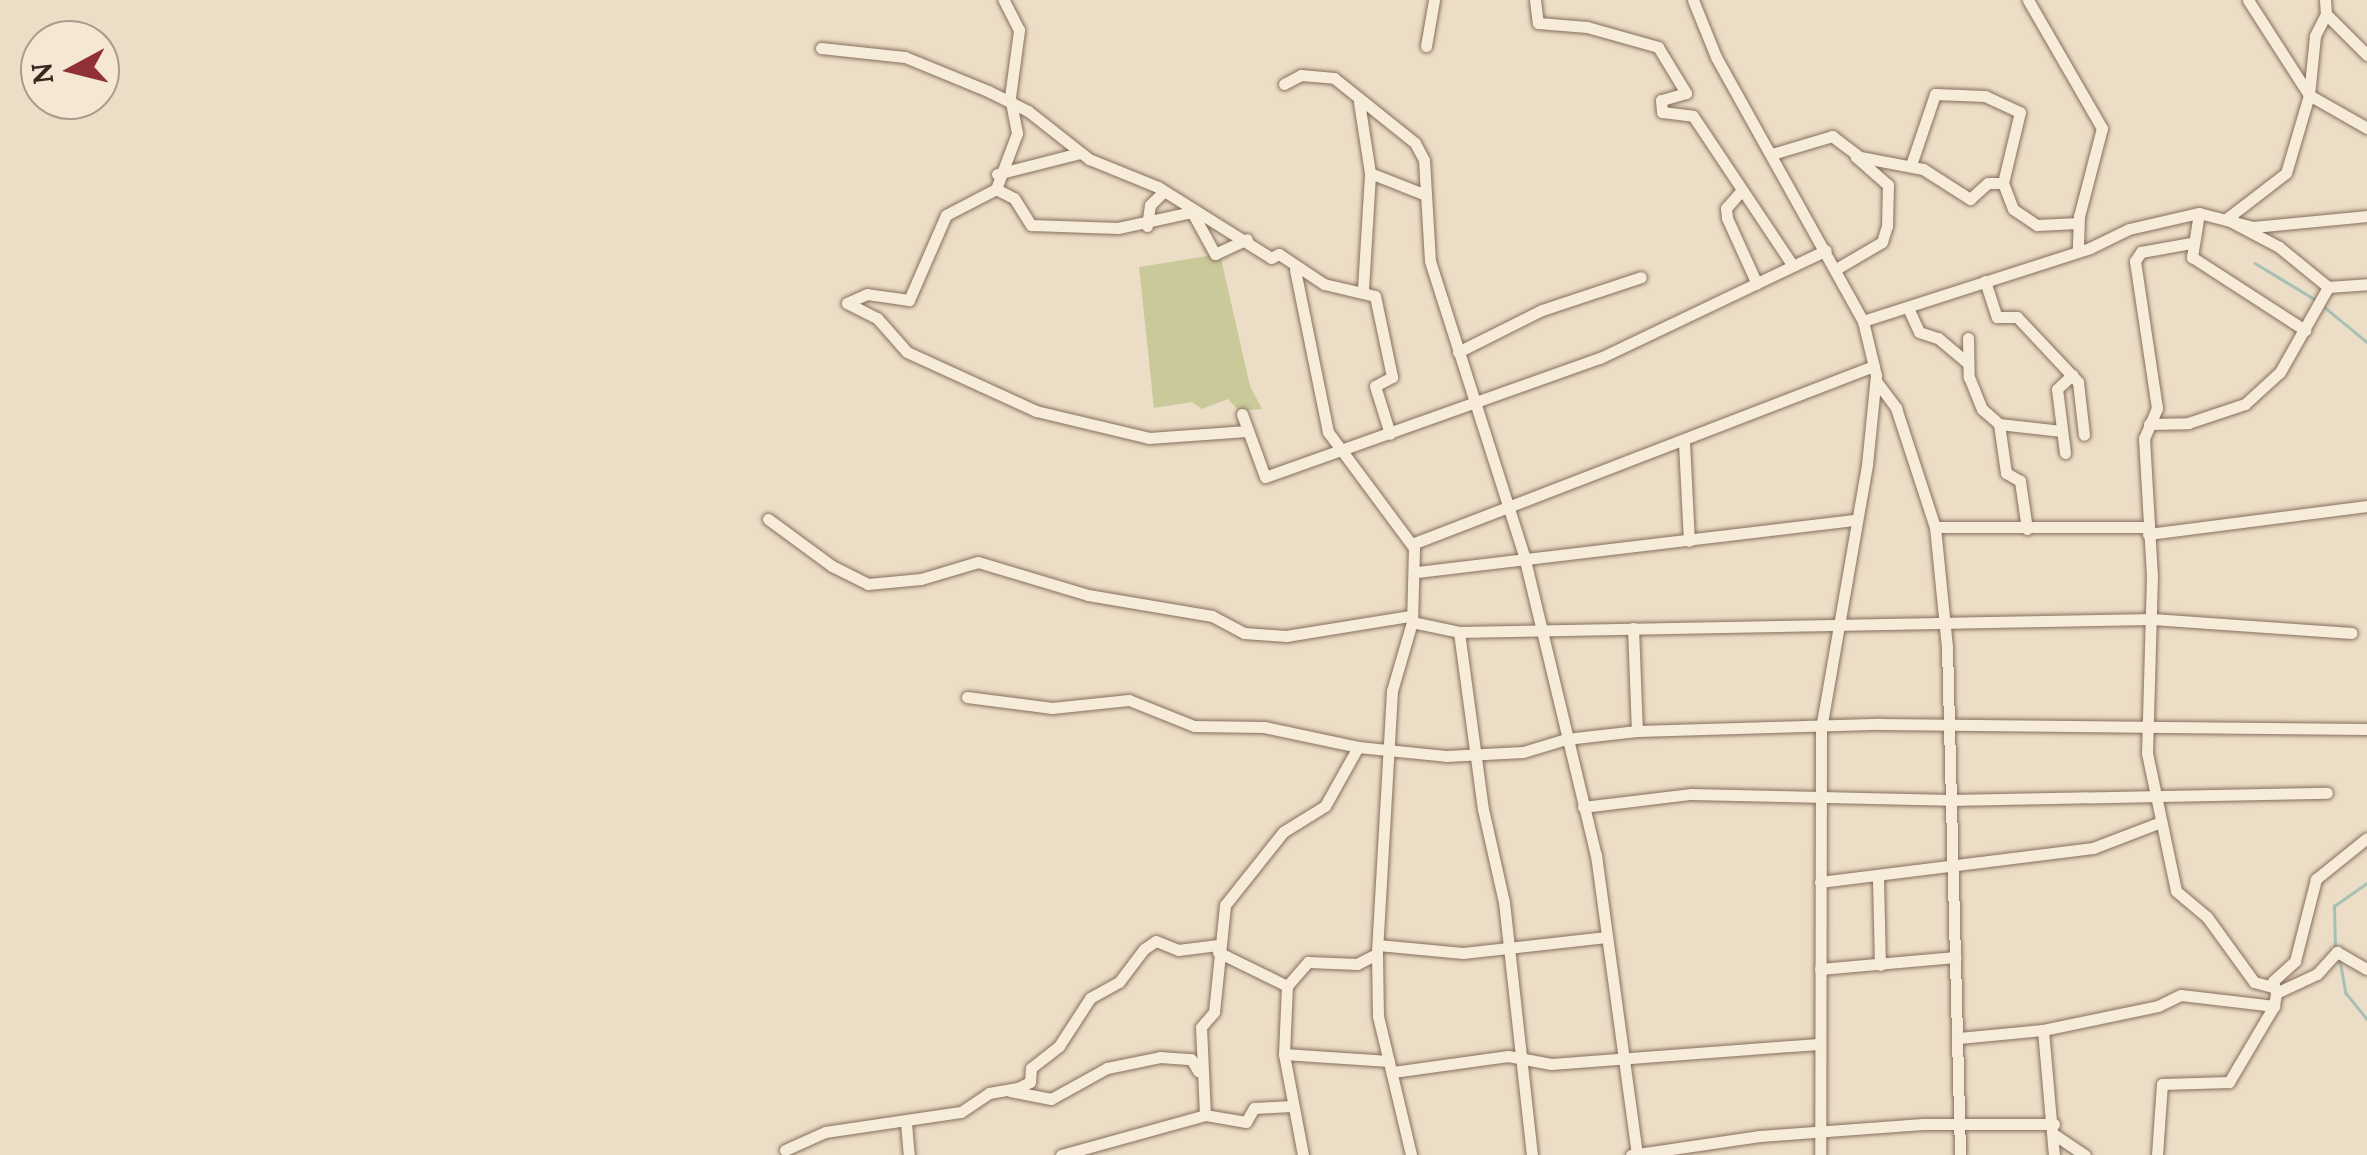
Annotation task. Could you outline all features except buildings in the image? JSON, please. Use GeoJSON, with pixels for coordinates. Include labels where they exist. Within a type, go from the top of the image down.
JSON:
{"type":"FeatureCollection","features":[{"type":"Feature","properties":{"kind":"street"},"geometry":{"type":"LineString","coordinates":[[996,189],[997,174],[1017,133],[1010,97],[1020,35],[1004,0]]}},
{"type":"Feature","properties":{"kind":"street"},"geometry":{"type":"LineString","coordinates":[[1426,46],[1434,0]]}},
{"type":"Feature","properties":{"kind":"street"},"geometry":{"type":"LineString","coordinates":[[1535,0],[1538,23],[1587,27],[1658,46],[1686,94],[1661,100],[1662,112],[1693,116],[1794,266]]}},
{"type":"Feature","properties":{"kind":"street"},"geometry":{"type":"LineString","coordinates":[[1693,0],[1716,57],[1864,321],[1876,382],[1821,728],[1820,1155]]}},
{"type":"Feature","properties":{"kind":"street"},"geometry":{"type":"LineString","coordinates":[[2028,0],[2102,128],[2078,223],[2078,250]]}},
{"type":"Feature","properties":{"kind":"street"},"geometry":{"type":"LineString","coordinates":[[2248,0],[2310,95],[2367,128]]}},
{"type":"Feature","properties":{"kind":"street"},"geometry":{"type":"LineString","coordinates":[[2226,219],[2281,180],[2310,95],[2315,36],[2326,14],[2325,0]]}},
{"type":"Feature","properties":{"kind":"street"},"geometry":{"type":"LineString","coordinates":[[2326,14],[2367,55]]}},
{"type":"Feature","properties":{"kind":"street"},"geometry":{"type":"LineString","coordinates":[[821,48],[915,60],[1015,107],[1080,153],[1164,192],[1295,270],[1324,284],[1363,289],[1376,296],[1392,377],[1374,386],[1390,434]]}},
{"type":"Feature","properties":{"kind":"street"},"geometry":{"type":"LineString","coordinates":[[1284,84],[1301,75],[1334,78],[1418,146],[1426,168],[1423,194],[1430,261],[1524,556],[1583,807],[1625,1057],[1635,1154],[1820,1133],[1959,1124],[2054,1130],[2085,1155]]}},
{"type":"Feature","properties":{"kind":"street"},"geometry":{"type":"LineString","coordinates":[[1911,164],[1935,94],[1985,96],[2020,112],[2003,182],[2013,209],[2037,226],[2078,223]]}},
{"type":"Feature","properties":{"kind":"street"},"geometry":{"type":"LineString","coordinates":[[1360,102],[1370,174],[1363,289]]}},
{"type":"Feature","properties":{"kind":"street"},"geometry":{"type":"LineString","coordinates":[[1772,154],[1817,136],[1832,136],[1888,185],[1887,226],[1882,242],[1836,269]]}},
{"type":"Feature","properties":{"kind":"street"},"geometry":{"type":"LineString","coordinates":[[997,174],[1080,153]]}},
{"type":"Feature","properties":{"kind":"street"},"geometry":{"type":"LineString","coordinates":[[1853,154],[1911,164],[1970,198],[1988,183],[2003,182]]}},
{"type":"Feature","properties":{"kind":"street"},"geometry":{"type":"LineString","coordinates":[[1370,174],[1423,194]]}},
{"type":"Feature","properties":{"kind":"street"},"geometry":{"type":"LineString","coordinates":[[996,189],[1014,198],[1031,225],[1147,226],[1192,212]]}},
{"type":"Feature","properties":{"kind":"street"},"geometry":{"type":"LineString","coordinates":[[996,189],[946,215],[908,300],[867,294],[847,303],[877,318],[907,352],[1036,411],[1149,438],[1246,431]]}},
{"type":"Feature","properties":{"kind":"street"},"geometry":{"type":"LineString","coordinates":[[1741,191],[1726,208],[1727,218],[1757,284]]}},
{"type":"Feature","properties":{"kind":"street"},"geometry":{"type":"LineString","coordinates":[[1147,226],[1150,205],[1164,192]]}},
{"type":"Feature","properties":{"kind":"street"},"geometry":{"type":"LineString","coordinates":[[1192,212],[1216,254],[1247,239]]}},
{"type":"Feature","properties":{"kind":"street"},"geometry":{"type":"LineString","coordinates":[[2199,212],[2191,243],[2196,260],[2305,330]]}},
{"type":"Feature","properties":{"kind":"street"},"geometry":{"type":"LineString","coordinates":[[1864,321],[2199,212],[2253,227],[2367,216]]}},
{"type":"Feature","properties":{"kind":"street"},"geometry":{"type":"LineString","coordinates":[[2226,219],[2279,247],[2328,287],[2367,284]]}},
{"type":"Feature","properties":{"kind":"street"},"geometry":{"type":"LineString","coordinates":[[2191,243],[2141,252],[2135,261],[2156,408],[2149,424],[2152,619],[2147,753],[2159,795],[2176,890],[2207,917],[2254,982],[2274,995]]}},
{"type":"Feature","properties":{"kind":"street"},"geometry":{"type":"LineString","coordinates":[[1242,414],[1266,478],[1474,406],[1638,342],[1826,250]]}},
{"type":"Feature","properties":{"kind":"street"},"geometry":{"type":"LineString","coordinates":[[1295,270],[1321,414],[1342,450],[1412,544],[1417,572],[1411,619],[1392,692],[1378,949],[1378,1016],[1412,1155]]}},
{"type":"Feature","properties":{"kind":"street"},"geometry":{"type":"LineString","coordinates":[[1458,352],[1542,310],[1642,277]]}},
{"type":"Feature","properties":{"kind":"street"},"geometry":{"type":"LineString","coordinates":[[1984,281],[1997,316],[2016,318],[2072,375],[2084,400],[2084,435]]}},
{"type":"Feature","properties":{"kind":"street"},"geometry":{"type":"LineString","coordinates":[[2149,424],[2188,424],[2245,404],[2280,372],[2328,287]]}},
{"type":"Feature","properties":{"kind":"street"},"geometry":{"type":"LineString","coordinates":[[1908,308],[1919,332],[1938,338],[1967,362]]}},
{"type":"Feature","properties":{"kind":"street"},"geometry":{"type":"LineString","coordinates":[[1968,338],[1967,362],[1982,409],[1998,424],[2062,432]]}},
{"type":"Feature","properties":{"kind":"street"},"geometry":{"type":"LineString","coordinates":[[1412,544],[1684,443],[1874,366]]}},
{"type":"Feature","properties":{"kind":"street"},"geometry":{"type":"LineString","coordinates":[[2064,452],[2058,389],[2072,375]]}},
{"type":"Feature","properties":{"kind":"street"},"geometry":{"type":"LineString","coordinates":[[1876,382],[1896,408],[1935,527],[1945,626],[1949,726],[1960,1155]]}},
{"type":"Feature","properties":{"kind":"street"},"geometry":{"type":"LineString","coordinates":[[1998,424],[2006,473],[2020,482],[2027,529]]}},
{"type":"Feature","properties":{"kind":"street"},"geometry":{"type":"LineString","coordinates":[[1684,443],[1689,541]]}},
{"type":"Feature","properties":{"kind":"street"},"geometry":{"type":"LineString","coordinates":[[1935,527],[2148,530],[2367,506]]}},
{"type":"Feature","properties":{"kind":"street"},"geometry":{"type":"LineString","coordinates":[[768,519],[832,566],[868,584],[895,584],[978,562],[1108,599],[1212,616],[1244,633],[1286,636],[1411,619],[1458,632],[1945,626],[2152,619],[2352,633]]}},
{"type":"Feature","properties":{"kind":"street"},"geometry":{"type":"LineString","coordinates":[[1417,572],[1524,556],[1856,520]]}},
{"type":"Feature","properties":{"kind":"street"},"geometry":{"type":"LineString","coordinates":[[1633,628],[1637,731]]}},
{"type":"Feature","properties":{"kind":"street"},"geometry":{"type":"LineString","coordinates":[[1458,632],[1511,949],[1532,1155]]}},
{"type":"Feature","properties":{"kind":"street"},"geometry":{"type":"LineString","coordinates":[[967,697],[1052,708],[1129,700],[1194,726],[1264,727],[1390,752],[1523,752],[1566,739],[1637,731],[2148,723],[2367,729]]}},
{"type":"Feature","properties":{"kind":"street"},"geometry":{"type":"LineString","coordinates":[[1205,1115],[1200,1075],[1201,1027],[1214,1012],[1225,906],[1283,832],[1324,806],[1358,747]]}},
{"type":"Feature","properties":{"kind":"street"},"geometry":{"type":"LineString","coordinates":[[1583,807],[1691,794],[1950,800],[2327,793]]}},
{"type":"Feature","properties":{"kind":"street"},"geometry":{"type":"LineString","coordinates":[[1820,882],[1878,878],[2093,848],[2161,822]]}},
{"type":"Feature","properties":{"kind":"street"},"geometry":{"type":"LineString","coordinates":[[2158,1155],[2162,1084],[2229,1082],[2295,961],[2319,875],[2367,838]]}},
{"type":"Feature","properties":{"kind":"street"},"geometry":{"type":"LineString","coordinates":[[1878,878],[1880,965]]}},
{"type":"Feature","properties":{"kind":"street"},"geometry":{"type":"LineString","coordinates":[[1304,1155],[1284,1054],[1287,986],[1308,962],[1358,964],[1378,949],[1453,953],[1606,936]]}},
{"type":"Feature","properties":{"kind":"street"},"geometry":{"type":"LineString","coordinates":[[1009,1091],[1030,1082],[1031,1068],[1059,1046],[1090,998],[1119,982],[1156,940],[1178,950],[1218,948],[1287,986]]}},
{"type":"Feature","properties":{"kind":"street"},"geometry":{"type":"LineString","coordinates":[[1959,1038],[2043,1030],[2158,1006],[2182,995],[2274,995],[2317,974],[2338,952],[2367,969]]}},
{"type":"Feature","properties":{"kind":"street"},"geometry":{"type":"LineString","coordinates":[[1820,970],[1880,965],[1924,955],[1956,957]]}},
{"type":"Feature","properties":{"kind":"street"},"geometry":{"type":"LineString","coordinates":[[2043,1030],[2054,1155]]}},
{"type":"Feature","properties":{"kind":"street"},"geometry":{"type":"LineString","coordinates":[[1284,1054],[1391,1066],[1508,1056],[1520,1062],[1818,1044]]}},
{"type":"Feature","properties":{"kind":"street"},"geometry":{"type":"LineString","coordinates":[[784,1150],[825,1132],[961,1112],[989,1093],[1009,1091],[1051,1099],[1108,1068],[1160,1057],[1191,1059],[1200,1075]]}},
{"type":"Feature","properties":{"kind":"street"},"geometry":{"type":"LineString","coordinates":[[1061,1155],[1205,1115],[1246,1122],[1254,1108],[1292,1106]]}},
{"type":"Feature","properties":{"kind":"street"},"geometry":{"type":"LineString","coordinates":[[906,1122],[910,1155]]}},
{"type":"Feature","properties":{"kind":"green space"},"geometry":{"type":"Polygon","coordinates":[[[1220,254],[1250,386],[1262,409],[1239,411],[1228,399],[1202,409],[1192,402],[1154,408],[1139,267],[1220,254]]]}},
{"type":"Feature","properties":{"kind":"waterway"},"geometry":{"type":"LineString","coordinates":[[2255,263],[2316,300]]}},
{"type":"Feature","properties":{"kind":"waterway"},"geometry":{"type":"LineString","coordinates":[[2322,305],[2367,342]]}},
{"type":"Feature","properties":{"kind":"waterway"},"geometry":{"type":"LineString","coordinates":[[2335,948],[2334,906],[2367,883]]}},
{"type":"Feature","properties":{"kind":"waterway"},"geometry":{"type":"LineString","coordinates":[[2340,960],[2346,993],[2367,1019]]}}]}
